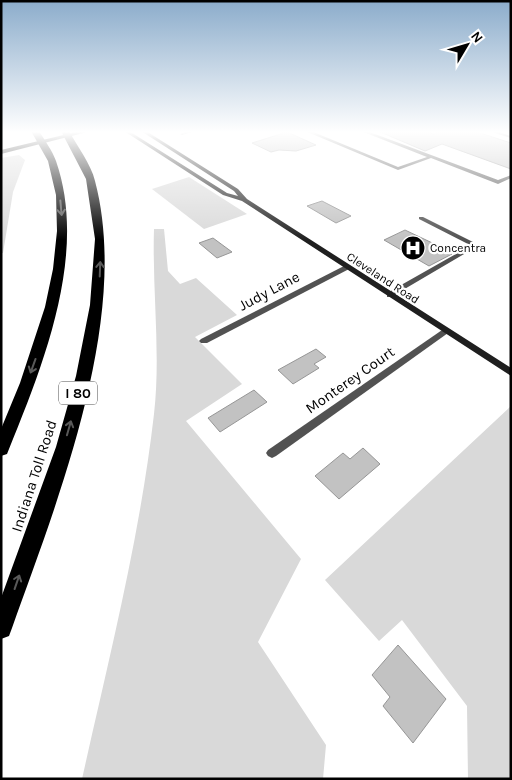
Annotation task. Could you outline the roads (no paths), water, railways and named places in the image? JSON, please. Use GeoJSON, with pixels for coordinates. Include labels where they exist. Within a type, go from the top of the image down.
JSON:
{"type":"FeatureCollection","features":[{"type":"Feature","properties":{"kind":"highway"},"geometry":{"type":"LineString","coordinates":[[1,449],[35,360],[54,295],[63,226],[60,194],[54,167]]}},
{"type":"Feature","properties":{"kind":"highway","name":"Indiana Toll Road"},"geometry":{"type":"LineString","coordinates":[[1,628],[48,494],[69,426],[97,309],[100,274],[100,230],[96,200],[86,167]]}},
{"type":"Feature","properties":{"kind":"main road","name":"Cleveland Road"},"geometry":{"type":"LineString","coordinates":[[183,167],[225,194],[244,200],[511,373]]}},
{"type":"Feature","properties":{"kind":"main road","name":"Cleveland Road"},"geometry":{"type":"LineString","coordinates":[[200,167],[236,190],[244,200]]}},
{"type":"Feature","properties":{"kind":"street","name":"Judy Lane"},"geometry":{"type":"LineString","coordinates":[[204,341],[276,302],[347,268]]}},
{"type":"Feature","properties":{"kind":"street","name":"Monterey Court"},"geometry":{"type":"LineString","coordinates":[[272,453],[445,331]]}},
{"type":"Feature","properties":{"kind":"lane"},"geometry":{"type":"LineString","coordinates":[[458,167],[498,182],[511,176]]}},
{"type":"Feature","properties":{"kind":"lane"},"geometry":{"type":"LineString","coordinates":[[390,295],[473,248],[471,243],[421,218]]}},
{"type":"Feature","properties":{"kind":"place","name":"Concentra"},"geometry":{"type":"Point","coordinates":[413,248]}}]}
